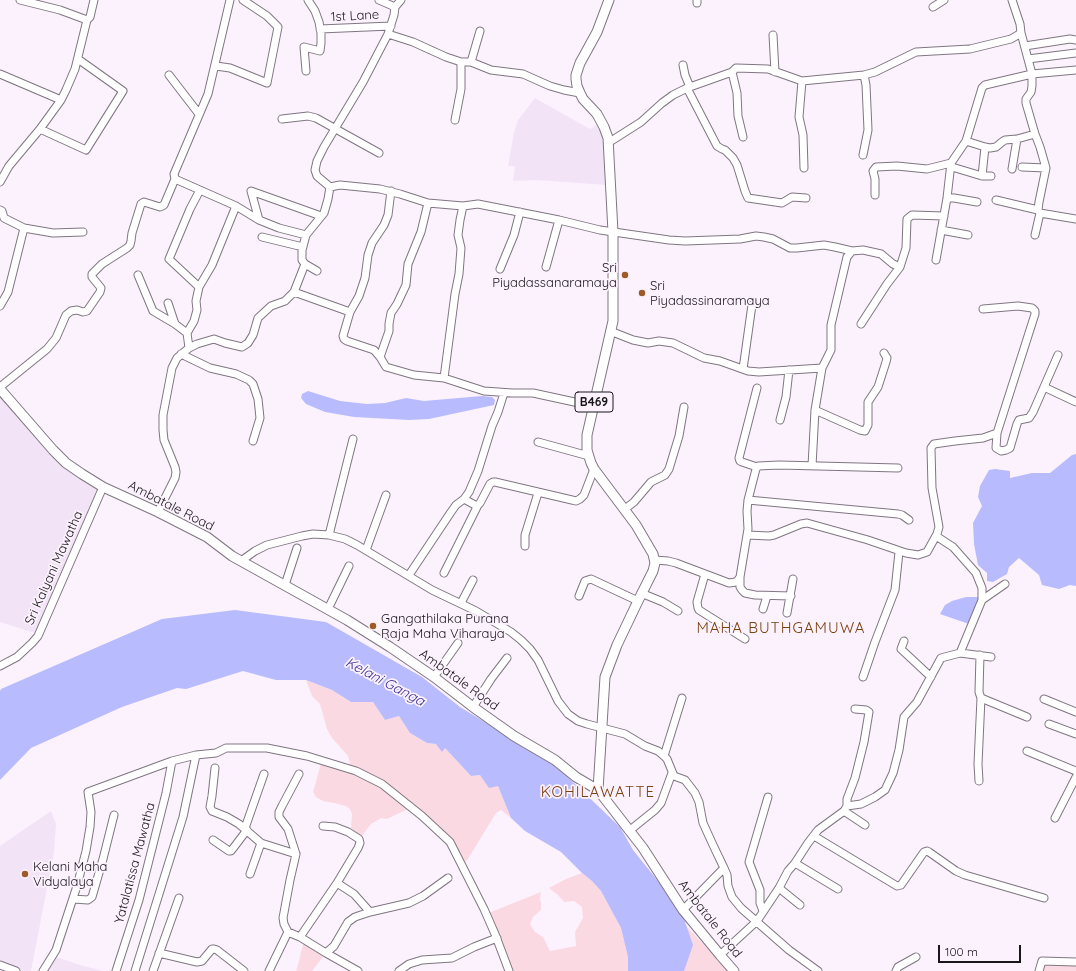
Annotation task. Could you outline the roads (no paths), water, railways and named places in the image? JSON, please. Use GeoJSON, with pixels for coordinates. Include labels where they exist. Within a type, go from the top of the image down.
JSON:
{"type":"FeatureCollection","features":[{"type":"Feature","properties":{"kind":"main road","name":"B469"},"geometry":{"type":"LineString","coordinates":[[609,0],[596,32],[580,62],[576,75],[577,86],[583,99],[597,114],[606,133],[608,143],[612,232],[613,314],[587,435],[588,450],[594,469],[636,525],[645,539],[655,560]]}},
{"type":"Feature","properties":{"kind":"main road","name":"Ambatale Road"},"geometry":{"type":"LineString","coordinates":[[0,388],[53,450],[82,474],[103,487],[158,512],[207,537],[232,556],[328,609],[390,647],[434,677],[514,736],[555,760],[576,777],[598,790],[643,848],[683,910],[734,971]]}},
{"type":"Feature","properties":{"kind":"main road"},"geometry":{"type":"LineString","coordinates":[[598,790],[605,677],[617,645],[654,568],[655,560]]}},
{"type":"Feature","properties":{"kind":"street"},"geometry":{"type":"LineString","coordinates":[[20,0],[60,10],[87,20]]}},
{"type":"Feature","properties":{"kind":"street"},"geometry":{"type":"LineString","coordinates":[[0,182],[9,166],[40,129],[66,90],[75,69],[87,20],[90,17],[94,0]]}},
{"type":"Feature","properties":{"kind":"street"},"geometry":{"type":"LineString","coordinates":[[0,388],[47,349],[56,338],[66,315],[71,310],[83,312],[87,311],[100,292],[101,288],[92,277],[92,274],[102,264],[130,246],[132,233],[141,204],[144,202],[160,207],[164,205],[175,180],[174,174],[208,94],[230,0]]}},
{"type":"Feature","properties":{"kind":"street"},"geometry":{"type":"LineString","coordinates":[[216,66],[230,68],[267,83],[278,27],[267,16],[243,0]]}},
{"type":"Feature","properties":{"kind":"street","name":"1st Lane"},"geometry":{"type":"LineString","coordinates":[[306,71],[304,47],[320,51],[321,43],[319,22],[315,11],[308,0]]}},
{"type":"Feature","properties":{"kind":"street"},"geometry":{"type":"LineString","coordinates":[[380,0],[396,7]]}},
{"type":"Feature","properties":{"kind":"street"},"geometry":{"type":"LineString","coordinates":[[330,187],[317,176],[315,170],[317,161],[366,76],[388,34],[396,7],[400,0]]}},
{"type":"Feature","properties":{"kind":"street"},"geometry":{"type":"LineString","coordinates":[[933,7],[944,0]]}},
{"type":"Feature","properties":{"kind":"street"},"geometry":{"type":"LineString","coordinates":[[1012,0],[1020,24],[1032,74],[1031,92],[1026,99],[1026,103],[1046,168],[1035,235]]}},
{"type":"Feature","properties":{"kind":"street","name":"1st Lane"},"geometry":{"type":"LineString","coordinates":[[320,29],[391,26]]}},
{"type":"Feature","properties":{"kind":"street"},"geometry":{"type":"LineString","coordinates":[[471,62],[480,31]]}},
{"type":"Feature","properties":{"kind":"street"},"geometry":{"type":"LineString","coordinates":[[608,143],[641,122],[662,102],[673,95],[688,87],[732,72],[736,68],[768,69],[802,81],[864,75],[875,72],[916,52],[970,49],[1011,39],[1021,33]]}},
{"type":"Feature","properties":{"kind":"street"},"geometry":{"type":"LineString","coordinates":[[388,34],[413,42],[461,62],[471,62],[491,70],[523,74],[550,86],[580,93]]}},
{"type":"Feature","properties":{"kind":"street"},"geometry":{"type":"LineString","coordinates":[[773,35],[776,72]]}},
{"type":"Feature","properties":{"kind":"street"},"geometry":{"type":"LineString","coordinates":[[1025,46],[1070,39],[1076,40]]}},
{"type":"Feature","properties":{"kind":"street"},"geometry":{"type":"LineString","coordinates":[[1028,59],[1076,53]]}},
{"type":"Feature","properties":{"kind":"street"},"geometry":{"type":"LineString","coordinates":[[40,129],[86,150],[123,91],[78,59]]}},
{"type":"Feature","properties":{"kind":"street"},"geometry":{"type":"LineString","coordinates":[[455,120],[461,89],[461,62]]}},
{"type":"Feature","properties":{"kind":"street"},"geometry":{"type":"LineString","coordinates":[[683,65],[688,87],[717,146],[725,150],[733,158],[737,165],[748,198],[782,203],[792,198],[806,198]]}},
{"type":"Feature","properties":{"kind":"street"},"geometry":{"type":"LineString","coordinates":[[936,260],[947,198],[951,162],[966,141],[982,88],[1032,74],[1076,70]]}},
{"type":"Feature","properties":{"kind":"street"},"geometry":{"type":"LineString","coordinates":[[732,72],[737,93],[738,116],[743,137]]}},
{"type":"Feature","properties":{"kind":"street"},"geometry":{"type":"LineString","coordinates":[[0,74],[60,100]]}},
{"type":"Feature","properties":{"kind":"street"},"geometry":{"type":"LineString","coordinates":[[169,75],[199,114]]}},
{"type":"Feature","properties":{"kind":"street"},"geometry":{"type":"LineString","coordinates":[[864,75],[868,104],[868,130],[864,155]]}},
{"type":"Feature","properties":{"kind":"street"},"geometry":{"type":"LineString","coordinates":[[802,81],[799,117],[803,135],[804,168]]}},
{"type":"Feature","properties":{"kind":"street"},"geometry":{"type":"LineString","coordinates":[[282,119],[308,116],[316,118],[379,153]]}},
{"type":"Feature","properties":{"kind":"street"},"geometry":{"type":"LineString","coordinates":[[966,141],[990,148],[996,147],[1005,140],[1017,139],[1035,134]]}},
{"type":"Feature","properties":{"kind":"street"},"geometry":{"type":"LineString","coordinates":[[1012,169],[1017,139]]}},
{"type":"Feature","properties":{"kind":"street"},"geometry":{"type":"LineString","coordinates":[[982,176],[985,147]]}},
{"type":"Feature","properties":{"kind":"street"},"geometry":{"type":"LineString","coordinates":[[951,162],[952,167],[982,176],[991,176]]}},
{"type":"Feature","properties":{"kind":"street"},"geometry":{"type":"LineString","coordinates":[[875,195],[875,179],[873,171],[876,167],[897,166],[927,169],[951,162]]}},
{"type":"Feature","properties":{"kind":"street"},"geometry":{"type":"LineString","coordinates":[[1022,167],[1046,168]]}},
{"type":"Feature","properties":{"kind":"street"},"geometry":{"type":"LineString","coordinates":[[175,180],[236,206],[259,220],[279,228],[306,235]]}},
{"type":"Feature","properties":{"kind":"street"},"geometry":{"type":"LineString","coordinates":[[330,187],[340,185],[380,189],[428,203],[463,206],[478,204],[559,220],[600,230],[669,240],[685,241],[756,236],[773,239],[790,248],[824,245],[852,251],[863,250],[881,254],[893,264],[900,267]]}},
{"type":"Feature","properties":{"kind":"street"},"geometry":{"type":"LineString","coordinates":[[317,271],[305,264],[302,260],[303,247],[306,235],[324,213],[330,187]]}},
{"type":"Feature","properties":{"kind":"street"},"geometry":{"type":"LineString","coordinates":[[198,287],[169,259],[190,209],[200,190]]}},
{"type":"Feature","properties":{"kind":"street"},"geometry":{"type":"LineString","coordinates":[[259,220],[251,191],[321,216]]}},
{"type":"Feature","properties":{"kind":"street"},"geometry":{"type":"LineString","coordinates":[[391,191],[388,215],[384,225],[372,243],[368,255],[365,278],[359,296],[350,312],[343,336],[344,339],[374,350],[386,367],[414,375],[444,378],[484,391],[532,393],[593,406]]}},
{"type":"Feature","properties":{"kind":"street"},"geometry":{"type":"LineString","coordinates":[[947,198],[977,202]]}},
{"type":"Feature","properties":{"kind":"street"},"geometry":{"type":"LineString","coordinates":[[996,200],[1039,212],[1076,219]]}},
{"type":"Feature","properties":{"kind":"street"},"geometry":{"type":"LineString","coordinates":[[380,357],[389,331],[392,313],[398,304],[406,285],[408,264],[420,232],[428,203]]}},
{"type":"Feature","properties":{"kind":"street"},"geometry":{"type":"LineString","coordinates":[[189,348],[187,333],[198,310],[196,300],[198,287],[212,265],[236,206]]}},
{"type":"Feature","properties":{"kind":"street"},"geometry":{"type":"LineString","coordinates":[[444,378],[459,274],[461,248],[458,235],[463,206]]}},
{"type":"Feature","properties":{"kind":"street"},"geometry":{"type":"LineString","coordinates":[[0,210],[2,211],[4,218],[24,228],[53,233],[83,232]]}},
{"type":"Feature","properties":{"kind":"street"},"geometry":{"type":"LineString","coordinates":[[500,269],[514,235],[520,212]]}},
{"type":"Feature","properties":{"kind":"street"},"geometry":{"type":"LineString","coordinates":[[861,324],[886,284],[900,267],[906,248],[907,219],[912,215],[944,216]]}},
{"type":"Feature","properties":{"kind":"street"},"geometry":{"type":"LineString","coordinates":[[546,267],[559,220]]}},
{"type":"Feature","properties":{"kind":"street"},"geometry":{"type":"LineString","coordinates":[[0,306],[8,292],[24,228]]}},
{"type":"Feature","properties":{"kind":"street"},"geometry":{"type":"LineString","coordinates":[[941,230],[968,235]]}},
{"type":"Feature","properties":{"kind":"street"},"geometry":{"type":"LineString","coordinates":[[262,237],[303,247]]}},
{"type":"Feature","properties":{"kind":"street"},"geometry":{"type":"LineString","coordinates":[[812,466],[815,410],[822,368],[831,350],[831,325],[847,258],[852,251]]}},
{"type":"Feature","properties":{"kind":"street"},"geometry":{"type":"LineString","coordinates":[[158,512],[175,478],[176,472],[164,440],[163,415],[172,368],[177,358],[189,348],[214,339],[242,347],[248,343],[253,335],[258,318],[271,306],[285,301],[294,292],[305,264]]}},
{"type":"Feature","properties":{"kind":"street"},"geometry":{"type":"LineString","coordinates":[[138,275],[153,311],[187,333]]}},
{"type":"Feature","properties":{"kind":"street"},"geometry":{"type":"LineString","coordinates":[[294,292],[350,312]]}},
{"type":"Feature","properties":{"kind":"street"},"geometry":{"type":"LineString","coordinates":[[168,303],[175,324]]}},
{"type":"Feature","properties":{"kind":"street"},"geometry":{"type":"LineString","coordinates":[[743,369],[752,305]]}},
{"type":"Feature","properties":{"kind":"street"},"geometry":{"type":"LineString","coordinates":[[983,309],[1018,306],[1032,308],[1035,311],[998,433],[996,448],[1001,451],[1010,448],[1016,424],[1019,420],[1029,418],[1033,412],[1058,355]]}},
{"type":"Feature","properties":{"kind":"street"},"geometry":{"type":"LineString","coordinates":[[610,331],[634,340],[648,343],[659,341],[673,343],[704,358],[720,361],[748,371],[759,372],[822,368]]}},
{"type":"Feature","properties":{"kind":"street"},"geometry":{"type":"LineString","coordinates":[[815,410],[865,431],[868,425],[868,402],[878,387],[887,358],[884,353]]}},
{"type":"Feature","properties":{"kind":"street"},"geometry":{"type":"LineString","coordinates":[[181,354],[210,368],[236,374],[249,380],[253,384],[258,399],[260,418],[253,441]]}},
{"type":"Feature","properties":{"kind":"street"},"geometry":{"type":"LineString","coordinates":[[780,420],[786,397],[789,370]]}},
{"type":"Feature","properties":{"kind":"street"},"geometry":{"type":"LineString","coordinates":[[1044,387],[1076,402]]}},
{"type":"Feature","properties":{"kind":"street"},"geometry":{"type":"LineString","coordinates":[[757,388],[739,458],[740,461],[757,467],[762,465],[898,468]]}},
{"type":"Feature","properties":{"kind":"street"},"geometry":{"type":"LineString","coordinates":[[409,575],[456,505],[464,499],[469,492],[478,472],[504,393]]}},
{"type":"Feature","properties":{"kind":"street"},"geometry":{"type":"LineString","coordinates":[[625,509],[634,502],[651,482],[665,475],[669,469],[679,436],[684,407]]}},
{"type":"Feature","properties":{"kind":"street"},"geometry":{"type":"LineString","coordinates":[[747,535],[770,536],[806,523],[868,540],[899,552],[918,555],[923,554],[927,552],[936,536],[939,526],[932,488],[932,448],[934,444],[984,438],[998,433]]}},
{"type":"Feature","properties":{"kind":"street"},"geometry":{"type":"LineString","coordinates":[[329,535],[353,439]]}},
{"type":"Feature","properties":{"kind":"street"},"geometry":{"type":"LineString","coordinates":[[538,442],[589,456]]}},
{"type":"Feature","properties":{"kind":"street"},"geometry":{"type":"LineString","coordinates":[[757,467],[748,500],[748,529],[740,577],[740,587],[745,593],[755,595],[790,596]]}},
{"type":"Feature","properties":{"kind":"street"},"geometry":{"type":"LineString","coordinates":[[444,573],[478,505],[492,482],[576,500],[580,499],[584,495],[594,469]]}},
{"type":"Feature","properties":{"kind":"street","name":"Sri Kalyani Mawatha"},"geometry":{"type":"LineString","coordinates":[[0,666],[17,657],[38,636],[103,487]]}},
{"type":"Feature","properties":{"kind":"street"},"geometry":{"type":"LineString","coordinates":[[525,546],[525,535],[538,492]]}},
{"type":"Feature","properties":{"kind":"street"},"geometry":{"type":"LineString","coordinates":[[366,550],[386,495]]}},
{"type":"Feature","properties":{"kind":"street"},"geometry":{"type":"LineString","coordinates":[[464,499],[478,505]]}},
{"type":"Feature","properties":{"kind":"street"},"geometry":{"type":"LineString","coordinates":[[748,500],[898,514],[909,520]]}},
{"type":"Feature","properties":{"kind":"street"},"geometry":{"type":"LineString","coordinates":[[241,561],[267,545],[302,536],[313,534],[329,535],[345,539],[409,575],[432,590],[461,603],[521,640],[538,660],[558,701],[568,714],[578,721],[631,737],[645,746],[658,751],[667,759],[674,776],[685,780],[695,793],[699,802],[703,822],[727,875],[728,886],[732,897],[741,908],[789,950],[818,971]]}},
{"type":"Feature","properties":{"kind":"street"},"geometry":{"type":"LineString","coordinates":[[936,536],[954,547],[976,574],[982,588],[982,600],[960,653]]}},
{"type":"Feature","properties":{"kind":"street"},"geometry":{"type":"LineString","coordinates":[[285,585],[297,548]]}},
{"type":"Feature","properties":{"kind":"street"},"geometry":{"type":"LineString","coordinates":[[863,677],[895,590],[899,552]]}},
{"type":"Feature","properties":{"kind":"street"},"geometry":{"type":"LineString","coordinates":[[655,560],[668,561],[733,583],[740,577]]}},
{"type":"Feature","properties":{"kind":"street"},"geometry":{"type":"LineString","coordinates":[[328,609],[349,566]]}},
{"type":"Feature","properties":{"kind":"street"},"geometry":{"type":"LineString","coordinates":[[706,574],[697,602],[699,610],[745,639]]}},
{"type":"Feature","properties":{"kind":"street"},"geometry":{"type":"LineString","coordinates":[[579,596],[585,581],[591,579],[640,597],[663,602],[678,611]]}},
{"type":"Feature","properties":{"kind":"street"},"geometry":{"type":"LineString","coordinates":[[787,612],[793,579]]}},
{"type":"Feature","properties":{"kind":"street"},"geometry":{"type":"LineString","coordinates":[[461,603],[473,580]]}},
{"type":"Feature","properties":{"kind":"street"},"geometry":{"type":"LineString","coordinates":[[982,600],[1005,584]]}},
{"type":"Feature","properties":{"kind":"street"},"geometry":{"type":"LineString","coordinates":[[762,609],[767,596]]}},
{"type":"Feature","properties":{"kind":"street"},"geometry":{"type":"LineString","coordinates":[[904,641],[901,649],[931,677]]}},
{"type":"Feature","properties":{"kind":"street"},"geometry":{"type":"LineString","coordinates":[[434,677],[458,643]]}},
{"type":"Feature","properties":{"kind":"street"},"geometry":{"type":"LineString","coordinates":[[720,955],[757,921],[779,888],[788,870],[795,863],[818,830],[845,809],[861,804],[885,790],[893,773],[898,756],[904,717],[917,702],[941,658],[960,653],[991,657]]}},
{"type":"Feature","properties":{"kind":"street"},"geometry":{"type":"LineString","coordinates":[[979,781],[978,764],[981,698],[979,692],[980,656]]}},
{"type":"Feature","properties":{"kind":"street"},"geometry":{"type":"LineString","coordinates":[[473,707],[491,679],[508,658]]}},
{"type":"Feature","properties":{"kind":"street"},"geometry":{"type":"LineString","coordinates":[[664,756],[682,698]]}},
{"type":"Feature","properties":{"kind":"street"},"geometry":{"type":"LineString","coordinates":[[981,698],[1027,717]]}},
{"type":"Feature","properties":{"kind":"street"},"geometry":{"type":"LineString","coordinates":[[1044,699],[1076,712]]}},
{"type":"Feature","properties":{"kind":"street"},"geometry":{"type":"LineString","coordinates":[[845,809],[864,742],[869,712],[866,710],[855,709]]}},
{"type":"Feature","properties":{"kind":"street"},"geometry":{"type":"LineString","coordinates":[[1049,724],[1076,734]]}},
{"type":"Feature","properties":{"kind":"street"},"geometry":{"type":"LineString","coordinates":[[43,971],[56,950],[73,899],[84,858],[90,827],[91,812],[88,792],[172,761],[196,755],[216,753],[226,748],[268,748],[322,760],[356,771],[382,784],[422,816],[450,842],[484,909],[509,971]]}},
{"type":"Feature","properties":{"kind":"street"},"geometry":{"type":"LineString","coordinates":[[1027,751],[1076,771]]}},
{"type":"Feature","properties":{"kind":"street"},"geometry":{"type":"LineString","coordinates":[[135,971],[183,817],[196,755]]}},
{"type":"Feature","properties":{"kind":"street","name":"Yatalatissa Mawatha"},"geometry":{"type":"LineString","coordinates":[[116,971],[139,900],[166,793],[172,761]]}},
{"type":"Feature","properties":{"kind":"street"},"geometry":{"type":"LineString","coordinates":[[215,768],[210,807],[212,811],[227,817],[246,829],[261,843],[296,854]]}},
{"type":"Feature","properties":{"kind":"street"},"geometry":{"type":"LineString","coordinates":[[629,831],[655,810],[661,803],[672,773]]}},
{"type":"Feature","properties":{"kind":"street"},"geometry":{"type":"LineString","coordinates":[[213,840],[229,851],[232,851],[246,829],[264,774]]}},
{"type":"Feature","properties":{"kind":"street"},"geometry":{"type":"LineString","coordinates":[[299,774],[279,812],[279,818],[288,829],[296,854],[283,918],[284,924],[288,932],[300,937],[358,971]]}},
{"type":"Feature","properties":{"kind":"street"},"geometry":{"type":"LineString","coordinates":[[1055,818],[1076,778]]}},
{"type":"Feature","properties":{"kind":"street"},"geometry":{"type":"LineString","coordinates":[[763,911],[760,903],[760,890],[748,862],[768,797]]}},
{"type":"Feature","properties":{"kind":"street"},"geometry":{"type":"LineString","coordinates":[[845,809],[865,825]]}},
{"type":"Feature","properties":{"kind":"street"},"geometry":{"type":"LineString","coordinates":[[73,899],[88,900],[92,897],[114,815]]}},
{"type":"Feature","properties":{"kind":"street"},"geometry":{"type":"LineString","coordinates":[[300,937],[337,883],[360,843],[359,840],[348,832],[335,827],[323,826]]}},
{"type":"Feature","properties":{"kind":"street"},"geometry":{"type":"LineString","coordinates":[[814,836],[897,886],[901,885],[924,852],[927,851],[956,871],[965,875],[1044,898]]}},
{"type":"Feature","properties":{"kind":"street"},"geometry":{"type":"LineString","coordinates":[[250,874],[261,843]]}},
{"type":"Feature","properties":{"kind":"street"},"geometry":{"type":"LineString","coordinates":[[795,863],[838,889]]}},
{"type":"Feature","properties":{"kind":"street"},"geometry":{"type":"LineString","coordinates":[[683,910],[724,868]]}},
{"type":"Feature","properties":{"kind":"street"},"geometry":{"type":"LineString","coordinates":[[326,953],[334,946],[348,922],[354,917],[409,903],[423,896],[448,878]]}},
{"type":"Feature","properties":{"kind":"street"},"geometry":{"type":"LineString","coordinates":[[337,883],[354,894],[370,912]]}},
{"type":"Feature","properties":{"kind":"street"},"geometry":{"type":"LineString","coordinates":[[779,888],[800,904]]}},
{"type":"Feature","properties":{"kind":"street"},"geometry":{"type":"LineString","coordinates":[[153,971],[179,898]]}},
{"type":"Feature","properties":{"kind":"street"},"geometry":{"type":"LineString","coordinates":[[269,971],[288,932]]}},
{"type":"Feature","properties":{"kind":"street"},"geometry":{"type":"LineString","coordinates":[[399,971],[410,964],[422,960],[452,958],[496,938]]}},
{"type":"Feature","properties":{"kind":"street"},"geometry":{"type":"LineString","coordinates":[[159,954],[200,962],[212,949],[214,949],[244,971]]}},
{"type":"Feature","properties":{"kind":"street"},"geometry":{"type":"LineString","coordinates":[[896,971],[898,967],[916,957]]}},
{"type":"Feature","properties":{"kind":"street"},"geometry":{"type":"LineString","coordinates":[[1039,971],[1042,961],[1076,962]]}},
{"type":"Feature","properties":{"kind":"street"},"geometry":{"type":"LineString","coordinates":[[0,965],[16,971]]}},
{"type":"Feature","properties":{"kind":"water"},"geometry":{"type":"Polygon","coordinates":[[[308,391],[340,401],[367,404],[385,403],[406,398],[424,401],[482,396],[492,397],[495,400],[494,405],[429,419],[409,420],[354,417],[325,412],[306,404],[301,398],[302,394],[308,391]]]}},
{"type":"Feature","properties":{"kind":"water"},"geometry":{"type":"Polygon","coordinates":[[[1076,454],[1076,586],[1070,585],[1059,589],[1042,585],[1039,575],[1019,558],[1009,567],[1007,574],[993,582],[987,581],[987,573],[978,565],[974,544],[973,523],[982,506],[978,497],[980,486],[989,470],[995,469],[1010,471],[1010,478],[1032,473],[1050,473],[1072,455],[1076,454]]]}},
{"type":"Feature","properties":{"kind":"water"},"geometry":{"type":"Polygon","coordinates":[[[966,597],[979,597],[977,606],[969,624],[940,614],[945,605],[952,601],[966,597]]]}},
{"type":"Feature","properties":{"kind":"water","name":"Kelani Ganga"},"geometry":{"type":"Polygon","coordinates":[[[235,610],[326,622],[422,677],[460,707],[553,763],[620,827],[633,850],[670,896],[683,916],[693,945],[684,971],[628,971],[628,957],[621,928],[601,891],[561,852],[525,831],[511,818],[498,786],[489,788],[480,775],[471,776],[445,748],[442,752],[436,744],[427,743],[410,733],[399,716],[385,720],[373,702],[351,702],[332,690],[306,680],[276,680],[243,671],[186,689],[177,688],[122,707],[31,748],[0,780],[1,689],[162,619],[235,610]]]}},
{"type":"Feature","properties":{"kind":"place","name":"Sri Piyadassanaramaya"},"geometry":{"type":"Point","coordinates":[625,275]}},
{"type":"Feature","properties":{"kind":"place","name":"Sri Piyadassinaramaya"},"geometry":{"type":"Point","coordinates":[642,293]}},
{"type":"Feature","properties":{"kind":"place","name":"Gangathilaka Purana Raja Maha Viharaya"},"geometry":{"type":"Point","coordinates":[373,626]}},
{"type":"Feature","properties":{"kind":"place","name":"Kelani Maha Vidyalaya"},"geometry":{"type":"Point","coordinates":[25,874]}},
{"type":"Feature","properties":{"kind":"district","name":"MAHA BUTHGAMUWA"},"geometry":{"type":"Point","coordinates":[781,628]}},
{"type":"Feature","properties":{"kind":"district","name":"KOHILAWATTE"},"geometry":{"type":"Point","coordinates":[598,792]}}]}
